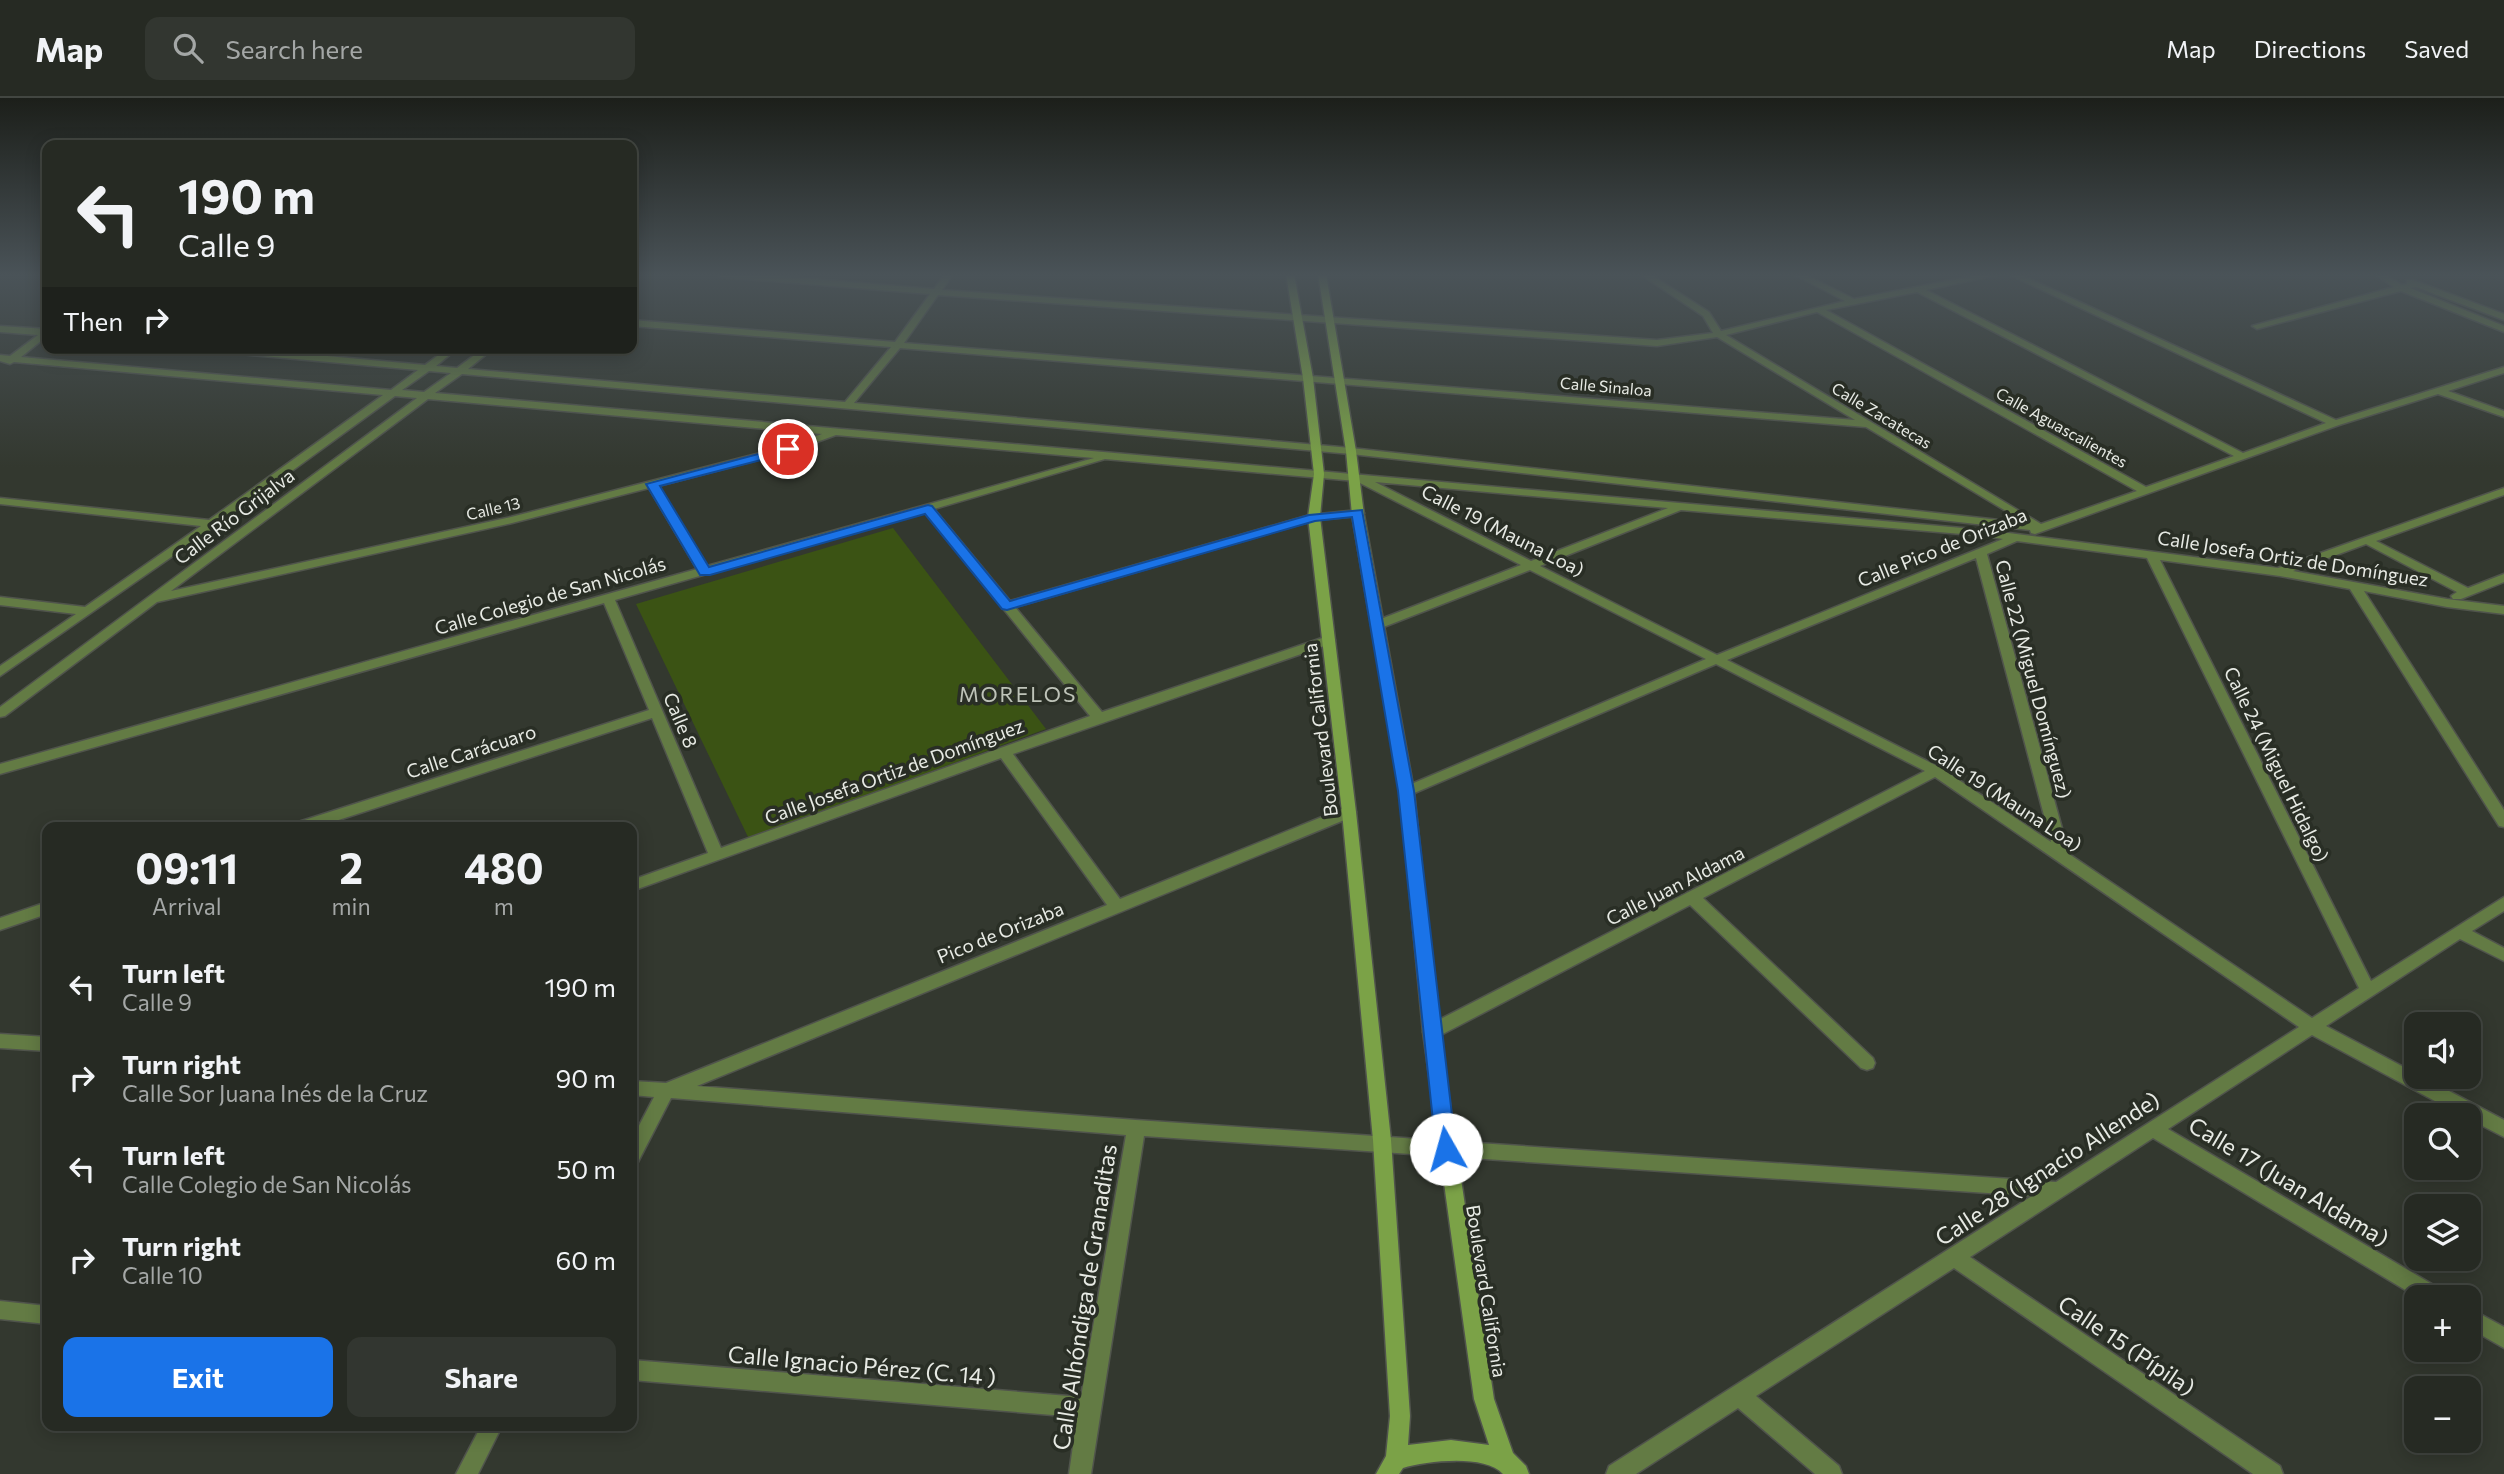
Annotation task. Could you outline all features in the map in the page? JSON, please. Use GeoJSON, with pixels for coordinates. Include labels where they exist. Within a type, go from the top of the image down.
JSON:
{"type":"FeatureCollection","features":[{"type":"Feature","properties":{"kind":"street"},"geometry":{"type":"LineString","coordinates":[[0,367],[39,338]]}},
{"type":"Feature","properties":{"kind":"street","name":"Calle Sinaloa"},"geometry":{"type":"LineString","coordinates":[[816,338],[1866,424]]}},
{"type":"Feature","properties":{"kind":"street"},"geometry":{"type":"LineString","coordinates":[[846,407],[903,338]]}},
{"type":"Feature","properties":{"kind":"street","name":"Boulevard California"},"geometry":{"type":"LineString","coordinates":[[1301,338],[1319,474],[1314,517],[1349,812],[1382,1145],[1400,1416],[1392,1466]]}},
{"type":"Feature","properties":{"kind":"street","name":"Boulevard California"},"geometry":{"type":"LineString","coordinates":[[1332,338],[1351,450],[1358,513],[1406,791],[1446,1149],[1484,1399],[1511,1467]]}},
{"type":"Feature","properties":{"kind":"street"},"geometry":{"type":"LineString","coordinates":[[1591,338],[1657,343],[1699,338]]}},
{"type":"Feature","properties":{"kind":"street","name":"Calle Zacatecas"},"geometry":{"type":"LineString","coordinates":[[1724,338],[2043,528]]}},
{"type":"Feature","properties":{"kind":"street","name":"Calle Aguascalientes"},"geometry":{"type":"LineString","coordinates":[[1870,338],[2145,491]]}},
{"type":"Feature","properties":{"kind":"street"},"geometry":{"type":"LineString","coordinates":[[2013,338],[2242,456]]}},
{"type":"Feature","properties":{"kind":"street"},"geometry":{"type":"LineString","coordinates":[[2151,338],[2336,423]]}},
{"type":"Feature","properties":{"kind":"street"},"geometry":{"type":"LineString","coordinates":[[266,354],[457,373],[1351,450],[2043,528],[2076,543]]}},
{"type":"Feature","properties":{"kind":"street","name":"Calle Río Grijalva"},"geometry":{"type":"LineString","coordinates":[[0,672],[212,524],[446,354]]}},
{"type":"Feature","properties":{"kind":"street","name":"Calle Río Grijalva"},"geometry":{"type":"LineString","coordinates":[[0,713],[481,354]]}},
{"type":"Feature","properties":{"kind":"street"},"geometry":{"type":"LineString","coordinates":[[0,358],[1353,476],[2076,543]]}},
{"type":"Feature","properties":{"kind":"street","name":"Calle Pico de Orizaba"},"geometry":{"type":"LineString","coordinates":[[1406,791],[1980,551],[2336,423],[2504,370]]}},
{"type":"Feature","properties":{"kind":"street"},"geometry":{"type":"LineString","coordinates":[[2441,391],[2504,414]]}},
{"type":"Feature","properties":{"kind":"street","name":"Calle 13"},"geometry":{"type":"LineString","coordinates":[[153,599],[512,520],[788,449],[837,432]]}},
{"type":"Feature","properties":{"kind":"street","name":"Calle Colegio de San Nicolás"},"geometry":{"type":"LineString","coordinates":[[0,769],[1109,456]]}},
{"type":"Feature","properties":{"kind":"street","name":"Calle 19 (Mauna Loa)"},"geometry":{"type":"LineString","coordinates":[[1353,476],[1936,771],[2312,1027],[2504,1129]]}},
{"type":"Feature","properties":{"kind":"street"},"geometry":{"type":"LineString","coordinates":[[652,484],[705,572]]}},
{"type":"Feature","properties":{"kind":"street"},"geometry":{"type":"LineString","coordinates":[[2280,572],[2504,491]]}},
{"type":"Feature","properties":{"kind":"street"},"geometry":{"type":"LineString","coordinates":[[0,501],[212,524]]}},
{"type":"Feature","properties":{"kind":"street"},"geometry":{"type":"LineString","coordinates":[[1377,625],[1680,508]]}},
{"type":"Feature","properties":{"kind":"street"},"geometry":{"type":"LineString","coordinates":[[928,509],[1099,718]]}},
{"type":"Feature","properties":{"kind":"street"},"geometry":{"type":"LineString","coordinates":[[1007,606],[1314,517],[1358,513]]}},
{"type":"Feature","properties":{"kind":"street"},"geometry":{"type":"LineString","coordinates":[[2368,541],[2465,591]]}},
{"type":"Feature","properties":{"kind":"street","name":"Calle Josefa Ortiz de Domínguez"},"geometry":{"type":"LineString","coordinates":[[2076,543],[2280,572],[2448,603],[2504,610]]}},
{"type":"Feature","properties":{"kind":"street","name":"Calle 22 (Miguel Domínguez)"},"geometry":{"type":"LineString","coordinates":[[1980,551],[2062,857]]}},
{"type":"Feature","properties":{"kind":"street","name":"Calle 24 (Miguel Hidalgo)"},"geometry":{"type":"LineString","coordinates":[[2151,554],[2368,991]]}},
{"type":"Feature","properties":{"kind":"street"},"geometry":{"type":"LineString","coordinates":[[2448,603],[2465,591],[2504,578]]}},
{"type":"Feature","properties":{"kind":"street"},"geometry":{"type":"LineString","coordinates":[[2354,585],[2504,822]]}},
{"type":"Feature","properties":{"kind":"street","name":"Calle 8"},"geometry":{"type":"LineString","coordinates":[[609,598],[716,856]]}},
{"type":"Feature","properties":{"kind":"street"},"geometry":{"type":"LineString","coordinates":[[0,601],[85,611]]}},
{"type":"Feature","properties":{"kind":"street","name":"Calle Josefa Ortiz de Domínguez"},"geometry":{"type":"LineString","coordinates":[[637,884],[1099,718],[1328,640]]}},
{"type":"Feature","properties":{"kind":"street","name":"Calle Carácuaro"},"geometry":{"type":"LineString","coordinates":[[316,822],[657,712]]}},
{"type":"Feature","properties":{"kind":"street"},"geometry":{"type":"LineString","coordinates":[[1004,752],[1117,907]]}},
{"type":"Feature","properties":{"kind":"street","name":"Calle Juan Aldama"},"geometry":{"type":"LineString","coordinates":[[1431,1032],[1936,771]]}},
{"type":"Feature","properties":{"kind":"street","name":"Pico de Orizaba"},"geometry":{"type":"LineString","coordinates":[[666,1091],[1349,812]]}},
{"type":"Feature","properties":{"kind":"street"},"geometry":{"type":"LineString","coordinates":[[1693,898],[1867,1063]]}},
{"type":"Feature","properties":{"kind":"street","name":"Calle 28 (Ignacio Allende)"},"geometry":{"type":"LineString","coordinates":[[1617,1474],[2504,903]]}},
{"type":"Feature","properties":{"kind":"street"},"geometry":{"type":"LineString","coordinates":[[0,924],[42,910]]}},
{"type":"Feature","properties":{"kind":"street"},"geometry":{"type":"LineString","coordinates":[[2459,932],[2504,955]]}},
{"type":"Feature","properties":{"kind":"street"},"geometry":{"type":"LineString","coordinates":[[0,1041],[42,1044]]}},
{"type":"Feature","properties":{"kind":"street"},"geometry":{"type":"LineString","coordinates":[[637,1088],[1136,1128],[2058,1190]]}},
{"type":"Feature","properties":{"kind":"street"},"geometry":{"type":"LineString","coordinates":[[637,1146],[666,1091]]}},
{"type":"Feature","properties":{"kind":"street","name":"Calle Alhóndiga de Granaditas"},"geometry":{"type":"LineString","coordinates":[[1080,1474],[1136,1128]]}},
{"type":"Feature","properties":{"kind":"street","name":"Calle 17 (Juan Aldama)"},"geometry":{"type":"LineString","coordinates":[[2153,1129],[2415,1285]]}},
{"type":"Feature","properties":{"kind":"street","name":"Calle 15 (Pípila)"},"geometry":{"type":"LineString","coordinates":[[1954,1257],[2272,1474]]}},
{"type":"Feature","properties":{"kind":"street"},"geometry":{"type":"LineString","coordinates":[[0,1310],[42,1314]]}},
{"type":"Feature","properties":{"kind":"street"},"geometry":{"type":"LineString","coordinates":[[2481,1324],[2504,1338]]}},
{"type":"Feature","properties":{"kind":"street","name":"Calle Ignacio Pérez (C. 14 )"},"geometry":{"type":"LineString","coordinates":[[637,1370],[1089,1408]]}},
{"type":"Feature","properties":{"kind":"street"},"geometry":{"type":"LineString","coordinates":[[1738,1395],[1830,1474]]}},
{"type":"Feature","properties":{"kind":"street"},"geometry":{"type":"LineString","coordinates":[[467,1474],[489,1431]]}},
{"type":"Feature","properties":{"kind":"street"},"geometry":{"type":"LineString","coordinates":[[1392,1466],[1423,1451],[1449,1448],[1478,1452],[1511,1467]]}},
{"type":"Feature","properties":{"kind":"green space"},"geometry":{"type":"Polygon","coordinates":[[[893,528],[1046,729],[749,839],[636,604],[893,528]]]}},
{"type":"Feature","properties":{"kind":"district","name":"MORELOS"},"geometry":{"type":"Point","coordinates":[1018,693]}},
{"type":"Feature","properties":{"kind":"route"},"geometry":{"type":"LineString","coordinates":[[788,449],[652,484],[705,572],[928,509],[1007,606],[1314,517],[1358,513],[1406,791],[1446,1149]]}}]}
